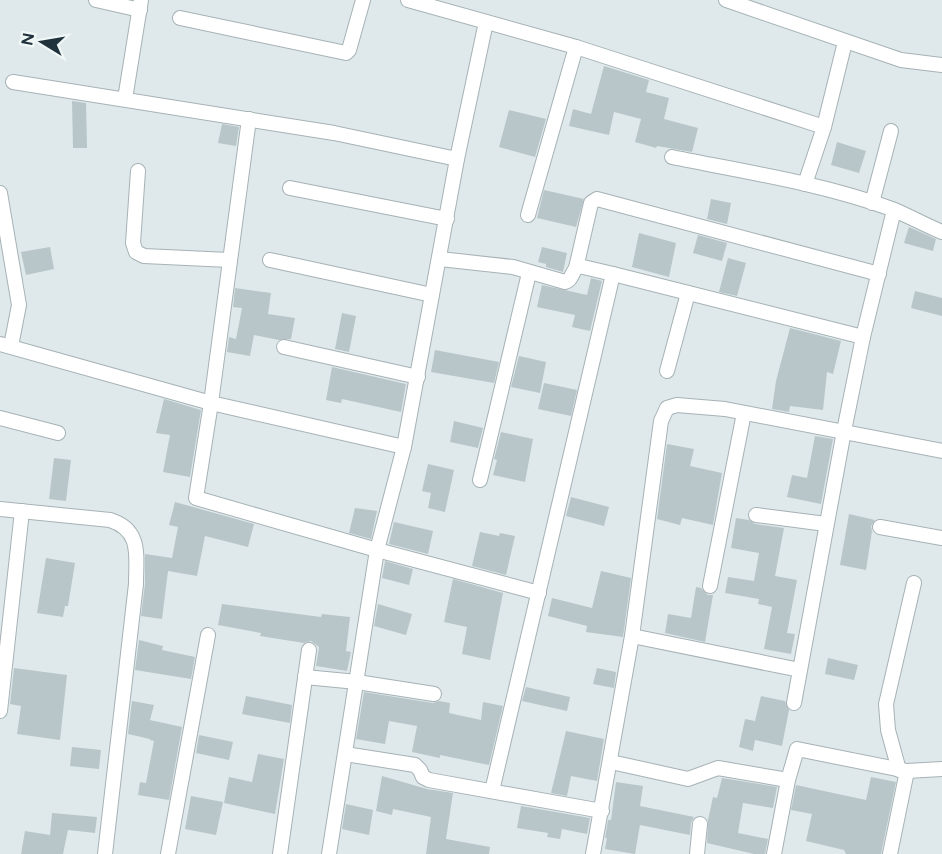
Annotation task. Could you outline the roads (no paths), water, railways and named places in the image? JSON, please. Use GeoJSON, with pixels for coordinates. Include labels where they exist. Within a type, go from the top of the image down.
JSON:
{"type":"FeatureCollection","features":[{"type":"Feature","properties":{"kind":"street"},"geometry":{"type":"LineString","coordinates":[[96,0],[140,5],[125,99]]}},
{"type":"Feature","properties":{"kind":"street"},"geometry":{"type":"LineString","coordinates":[[180,18],[346,53],[349,50],[363,0]]}},
{"type":"Feature","properties":{"kind":"street"},"geometry":{"type":"LineString","coordinates":[[408,0],[576,47],[824,127]]}},
{"type":"Feature","properties":{"kind":"street"},"geometry":{"type":"LineString","coordinates":[[726,0],[901,60],[942,65]]}},
{"type":"Feature","properties":{"kind":"street"},"geometry":{"type":"LineString","coordinates":[[329,854],[377,550],[404,447],[457,159],[486,22]]}},
{"type":"Feature","properties":{"kind":"street"},"geometry":{"type":"LineString","coordinates":[[805,184],[824,127],[845,42]]}},
{"type":"Feature","properties":{"kind":"street"},"geometry":{"type":"LineString","coordinates":[[528,214],[576,47]]}},
{"type":"Feature","properties":{"kind":"street"},"geometry":{"type":"LineString","coordinates":[[13,82],[334,133],[457,159]]}},
{"type":"Feature","properties":{"kind":"street"},"geometry":{"type":"LineString","coordinates":[[249,119],[211,404],[196,498],[377,550],[539,593]]}},
{"type":"Feature","properties":{"kind":"street"},"geometry":{"type":"LineString","coordinates":[[872,202],[891,131]]}},
{"type":"Feature","properties":{"kind":"street"},"geometry":{"type":"LineString","coordinates":[[672,157],[805,184],[872,202],[942,232]]}},
{"type":"Feature","properties":{"kind":"street"},"geometry":{"type":"LineString","coordinates":[[138,171],[133,243],[135,252],[144,256],[229,260]]}},
{"type":"Feature","properties":{"kind":"street"},"geometry":{"type":"LineString","coordinates":[[290,188],[447,219]]}},
{"type":"Feature","properties":{"kind":"street"},"geometry":{"type":"LineString","coordinates":[[0,193],[6,257],[18,305],[5,345],[211,404],[404,447]]}},
{"type":"Feature","properties":{"kind":"street"},"geometry":{"type":"LineString","coordinates":[[440,259],[513,267],[567,282],[576,268],[591,203],[597,199],[879,274]]}},
{"type":"Feature","properties":{"kind":"street"},"geometry":{"type":"LineString","coordinates":[[794,703],[863,337],[894,210]]}},
{"type":"Feature","properties":{"kind":"street"},"geometry":{"type":"LineString","coordinates":[[270,260],[432,295]]}},
{"type":"Feature","properties":{"kind":"street"},"geometry":{"type":"LineString","coordinates":[[576,268],[585,267],[863,337]]}},
{"type":"Feature","properties":{"kind":"street"},"geometry":{"type":"LineString","coordinates":[[480,480],[529,273]]}},
{"type":"Feature","properties":{"kind":"street"},"geometry":{"type":"LineString","coordinates":[[492,791],[613,274]]}},
{"type":"Feature","properties":{"kind":"street"},"geometry":{"type":"LineString","coordinates":[[667,371],[688,293]]}},
{"type":"Feature","properties":{"kind":"street"},"geometry":{"type":"LineString","coordinates":[[284,347],[418,377]]}},
{"type":"Feature","properties":{"kind":"street"},"geometry":{"type":"LineString","coordinates":[[593,854],[632,636],[663,413],[667,408],[676,405],[725,409],[942,451]]}},
{"type":"Feature","properties":{"kind":"street"},"geometry":{"type":"LineString","coordinates":[[710,586],[744,413]]}},
{"type":"Feature","properties":{"kind":"street"},"geometry":{"type":"LineString","coordinates":[[0,418],[58,434]]}},
{"type":"Feature","properties":{"kind":"street"},"geometry":{"type":"LineString","coordinates":[[0,508],[110,520],[129,529],[135,545],[136,584],[105,854]]}},
{"type":"Feature","properties":{"kind":"street"},"geometry":{"type":"LineString","coordinates":[[0,711],[22,511]]}},
{"type":"Feature","properties":{"kind":"street"},"geometry":{"type":"LineString","coordinates":[[756,515],[826,524]]}},
{"type":"Feature","properties":{"kind":"street"},"geometry":{"type":"LineString","coordinates":[[880,527],[941,535]]}},
{"type":"Feature","properties":{"kind":"street"},"geometry":{"type":"LineString","coordinates":[[890,854],[903,771],[888,730],[886,704],[914,583]]}},
{"type":"Feature","properties":{"kind":"street"},"geometry":{"type":"LineString","coordinates":[[168,854],[208,635]]}},
{"type":"Feature","properties":{"kind":"street"},"geometry":{"type":"LineString","coordinates":[[632,636],[800,670]]}},
{"type":"Feature","properties":{"kind":"street"},"geometry":{"type":"LineString","coordinates":[[280,854],[309,650]]}},
{"type":"Feature","properties":{"kind":"street"},"geometry":{"type":"LineString","coordinates":[[305,677],[357,682],[434,694]]}},
{"type":"Feature","properties":{"kind":"street"},"geometry":{"type":"LineString","coordinates":[[774,854],[788,780],[797,749],[903,771],[942,769]]}},
{"type":"Feature","properties":{"kind":"street"},"geometry":{"type":"LineString","coordinates":[[345,754],[415,765],[423,777],[429,780],[602,812]]}},
{"type":"Feature","properties":{"kind":"street"},"geometry":{"type":"LineString","coordinates":[[611,762],[688,779],[717,768],[788,780]]}},
{"type":"Feature","properties":{"kind":"street"},"geometry":{"type":"LineString","coordinates":[[697,854],[700,824]]}}]}
